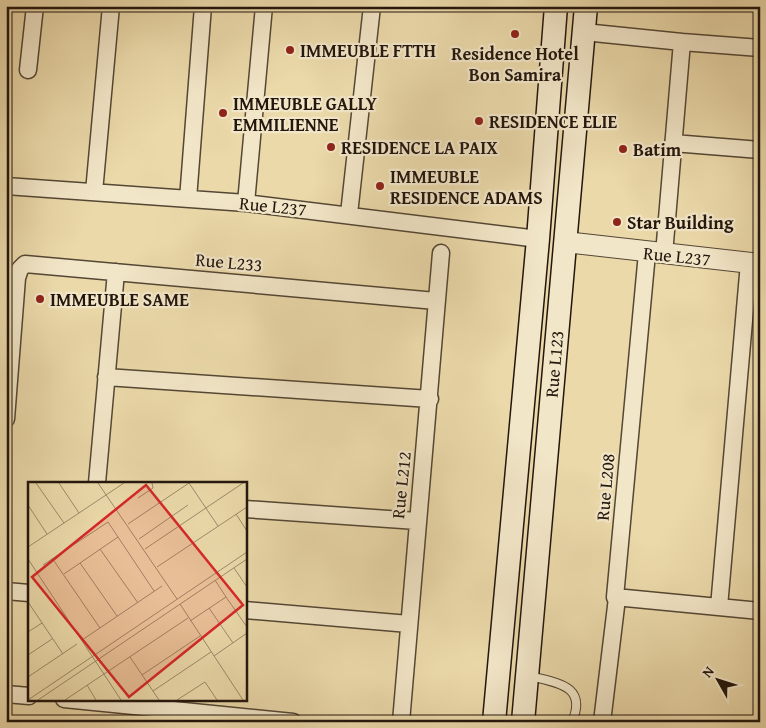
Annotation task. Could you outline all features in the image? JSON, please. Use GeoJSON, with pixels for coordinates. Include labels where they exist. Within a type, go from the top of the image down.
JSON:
{"type":"FeatureCollection","features":[{"type":"Feature","properties":{"kind":"main road","name":"Rue L123"},"geometry":{"type":"LineString","coordinates":[[494,722],[538,238],[556,6]]}},
{"type":"Feature","properties":{"kind":"main road","name":"Rue L123"},"geometry":{"type":"LineString","coordinates":[[523,722],[586,6]]}},
{"type":"Feature","properties":{"kind":"street"},"geometry":{"type":"LineString","coordinates":[[28,70],[35,6]]}},
{"type":"Feature","properties":{"kind":"street"},"geometry":{"type":"LineString","coordinates":[[94,192],[111,6]]}},
{"type":"Feature","properties":{"kind":"street"},"geometry":{"type":"LineString","coordinates":[[188,199],[203,6]]}},
{"type":"Feature","properties":{"kind":"street"},"geometry":{"type":"LineString","coordinates":[[246,203],[264,6]]}},
{"type":"Feature","properties":{"kind":"street"},"geometry":{"type":"LineString","coordinates":[[349,214],[372,6]]}},
{"type":"Feature","properties":{"kind":"street"},"geometry":{"type":"LineString","coordinates":[[584,32],[760,48]]}},
{"type":"Feature","properties":{"kind":"street","name":"Rue L208"},"geometry":{"type":"LineString","coordinates":[[602,722],[656,254],[673,142],[682,42]]}},
{"type":"Feature","properties":{"kind":"street"},"geometry":{"type":"LineString","coordinates":[[673,142],[760,150]]}},
{"type":"Feature","properties":{"kind":"street","name":"Rue L237"},"geometry":{"type":"LineString","coordinates":[[6,186],[246,203],[538,238]]}},
{"type":"Feature","properties":{"kind":"street","name":"Rue L237"},"geometry":{"type":"LineString","coordinates":[[565,242],[754,264]]}},
{"type":"Feature","properties":{"kind":"street","name":"Rue L212"},"geometry":{"type":"LineString","coordinates":[[401,722],[441,253]]}},
{"type":"Feature","properties":{"kind":"street","name":"Rue L233"},"geometry":{"type":"LineString","coordinates":[[6,419],[20,269],[25,264],[436,301]]}},
{"type":"Feature","properties":{"kind":"street"},"geometry":{"type":"LineString","coordinates":[[719,607],[754,264]]}},
{"type":"Feature","properties":{"kind":"street"},"geometry":{"type":"LineString","coordinates":[[97,482],[116,272]]}},
{"type":"Feature","properties":{"kind":"street"},"geometry":{"type":"LineString","coordinates":[[106,377],[430,399]]}},
{"type":"Feature","properties":{"kind":"street"},"geometry":{"type":"LineString","coordinates":[[246,509],[417,521]]}},
{"type":"Feature","properties":{"kind":"street"},"geometry":{"type":"LineString","coordinates":[[6,591],[28,593]]}},
{"type":"Feature","properties":{"kind":"street"},"geometry":{"type":"LineString","coordinates":[[615,598],[760,611]]}},
{"type":"Feature","properties":{"kind":"street"},"geometry":{"type":"LineString","coordinates":[[246,610],[409,624]]}},
{"type":"Feature","properties":{"kind":"street"},"geometry":{"type":"LineString","coordinates":[[6,694],[28,696]]}},
{"type":"Feature","properties":{"kind":"street"},"geometry":{"type":"LineString","coordinates":[[74,700],[293,722]]}},
{"type":"Feature","properties":{"kind":"lane"},"geometry":{"type":"LineString","coordinates":[[526,675],[559,683],[574,692],[576,698],[572,722]]}},
{"type":"Feature","properties":{"kind":"place","name":"Residence Hotel Bon Samira"},"geometry":{"type":"Point","coordinates":[515,34]}},
{"type":"Feature","properties":{"kind":"place","name":"IMMEUBLE FTTH"},"geometry":{"type":"Point","coordinates":[290,50]}},
{"type":"Feature","properties":{"kind":"place","name":"IMMEUBLE GALLY EMMILIENNE"},"geometry":{"type":"Point","coordinates":[223,113]}},
{"type":"Feature","properties":{"kind":"place","name":"RESIDENCE ELIE"},"geometry":{"type":"Point","coordinates":[479,121]}},
{"type":"Feature","properties":{"kind":"place","name":"RESIDENCE LA PAIX"},"geometry":{"type":"Point","coordinates":[331,147]}},
{"type":"Feature","properties":{"kind":"place","name":"Batim"},"geometry":{"type":"Point","coordinates":[623,149]}},
{"type":"Feature","properties":{"kind":"place","name":"IMMEUBLE RESIDENCE ADAMS"},"geometry":{"type":"Point","coordinates":[380,186]}},
{"type":"Feature","properties":{"kind":"place","name":"Star Building"},"geometry":{"type":"Point","coordinates":[617,222]}},
{"type":"Feature","properties":{"kind":"place","name":"IMMEUBLE SAME"},"geometry":{"type":"Point","coordinates":[40,299]}}]}
